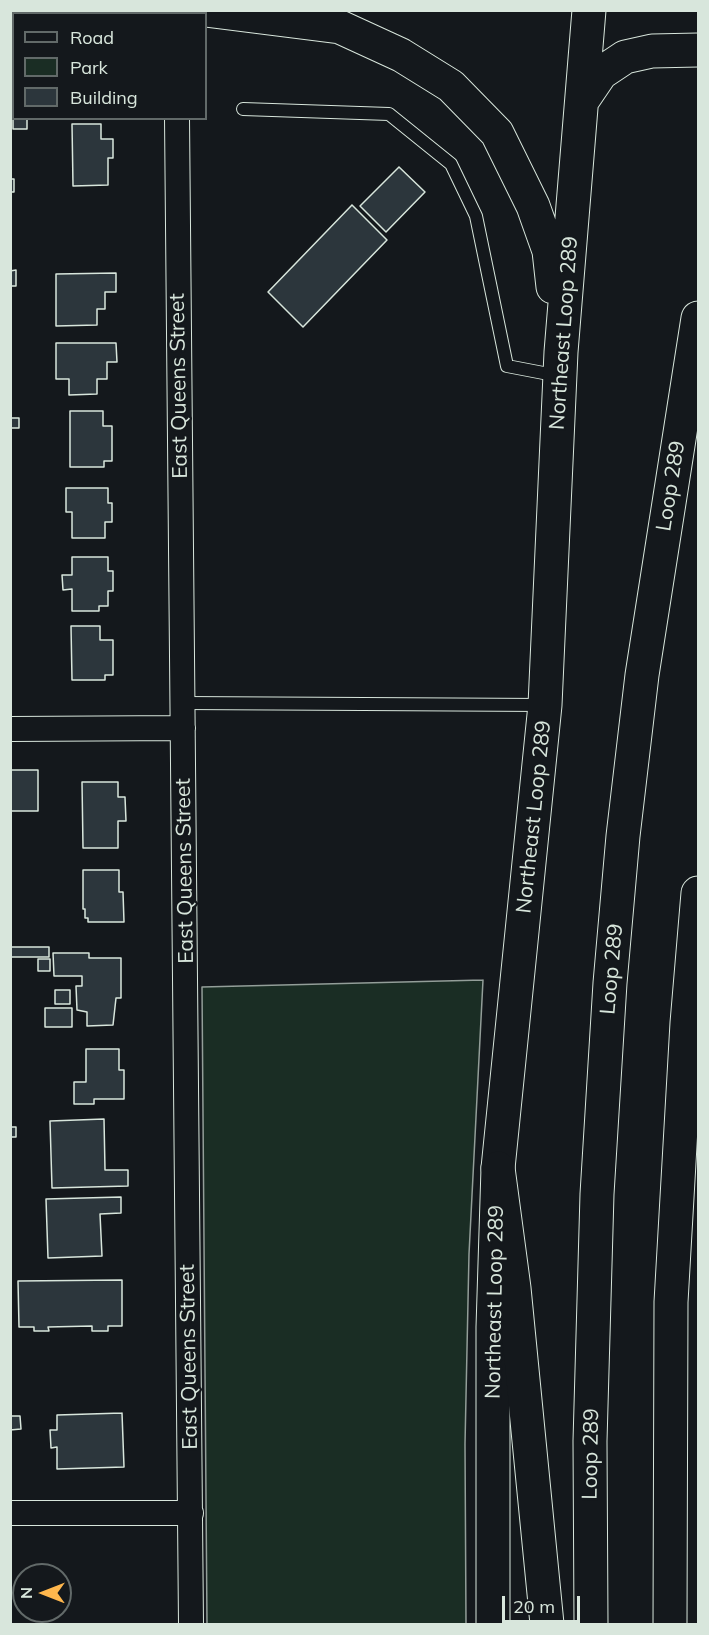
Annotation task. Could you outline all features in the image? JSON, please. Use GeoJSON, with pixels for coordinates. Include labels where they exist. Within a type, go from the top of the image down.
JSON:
{"type":"FeatureCollection","features":[{"type":"Feature","properties":{"kind":"main road"},"geometry":{"type":"LineString","coordinates":[[10,11],[28,10]]}},
{"type":"Feature","properties":{"kind":"main road"},"geometry":{"type":"LineString","coordinates":[[205,10],[340,27],[401,55],[451,86],[497,133],[533,207],[549,251],[560,364]]}},
{"type":"Feature","properties":{"kind":"main road","name":"Northeast Loop 289"},"geometry":{"type":"LineString","coordinates":[[493,1624],[493,1327],[498,1168],[545,705],[560,364],[590,10]]}},
{"type":"Feature","properties":{"kind":"main road"},"geometry":{"type":"LineString","coordinates":[[582,100],[601,73],[625,57],[652,51],[699,50]]}},
{"type":"Feature","properties":{"kind":"main road","name":"Loop 289"},"geometry":{"type":"LineString","coordinates":[[591,1624],[590,1441],[597,1206],[610,983],[623,836],[642,675],[699,318]]}},
{"type":"Feature","properties":{"kind":"main road"},"geometry":{"type":"LineString","coordinates":[[670,1624],[671,1302],[687,1023],[699,894]]}},
{"type":"Feature","properties":{"kind":"main road"},"geometry":{"type":"LineString","coordinates":[[498,1168],[514,1288],[547,1624]]}},
{"type":"Feature","properties":{"kind":"street","name":"East Queens Street"},"geometry":{"type":"LineString","coordinates":[[177,120],[191,1624]]}},
{"type":"Feature","properties":{"kind":"street"},"geometry":{"type":"LineString","coordinates":[[10,729],[183,728]]}},
{"type":"Feature","properties":{"kind":"street"},"geometry":{"type":"LineString","coordinates":[[10,1514],[191,1513]]}},
{"type":"Feature","properties":{"kind":"lane"},"geometry":{"type":"LineString","coordinates":[[243,109],[389,114],[451,164],[476,216],[507,366],[560,364]]}},
{"type":"Feature","properties":{"kind":"lane"},"geometry":{"type":"LineString","coordinates":[[183,703],[545,705]]}},
{"type":"Feature","properties":{"kind":"green space"},"geometry":{"type":"Polygon","coordinates":[[[483,980],[469,1254],[465,1444],[466,1624],[207,1624],[202,987],[483,980]]]}},
{"type":"Feature","properties":{"kind":"building"},"geometry":{"type":"Polygon","coordinates":[[[13,120],[27,120],[27,129],[13,129],[13,120]]]}},
{"type":"Feature","properties":{"kind":"building"},"geometry":{"type":"Polygon","coordinates":[[[72,124],[101,124],[101,139],[113,139],[113,158],[108,158],[108,185],[73,186],[72,124]]]}},
{"type":"Feature","properties":{"kind":"building"},"geometry":{"type":"Polygon","coordinates":[[[399,167],[425,192],[386,232],[360,206],[399,167]]]}},
{"type":"Feature","properties":{"kind":"building"},"geometry":{"type":"Polygon","coordinates":[[[10,179],[14,179],[14,192],[10,192],[10,179]]]}},
{"type":"Feature","properties":{"kind":"building"},"geometry":{"type":"Polygon","coordinates":[[[352,205],[387,240],[303,327],[268,292],[352,205]]]}},
{"type":"Feature","properties":{"kind":"building"},"geometry":{"type":"Polygon","coordinates":[[[16,270],[16,286],[10,286],[10,271],[16,270]]]}},
{"type":"Feature","properties":{"kind":"building"},"geometry":{"type":"Polygon","coordinates":[[[116,273],[116,292],[105,292],[105,309],[97,309],[97,325],[56,326],[56,274],[116,273]]]}},
{"type":"Feature","properties":{"kind":"building"},"geometry":{"type":"Polygon","coordinates":[[[56,343],[116,343],[117,362],[107,362],[107,379],[97,379],[97,394],[69,395],[69,379],[56,379],[56,343]]]}},
{"type":"Feature","properties":{"kind":"building"},"geometry":{"type":"Polygon","coordinates":[[[70,411],[103,411],[103,426],[112,426],[112,461],[104,461],[104,467],[70,467],[70,411]]]}},
{"type":"Feature","properties":{"kind":"building"},"geometry":{"type":"Polygon","coordinates":[[[10,418],[19,418],[19,428],[10,428],[10,418]]]}},
{"type":"Feature","properties":{"kind":"building"},"geometry":{"type":"Polygon","coordinates":[[[66,488],[108,488],[108,503],[112,503],[112,522],[105,522],[105,538],[72,538],[72,512],[66,512],[66,488]]]}},
{"type":"Feature","properties":{"kind":"building"},"geometry":{"type":"Polygon","coordinates":[[[72,557],[108,557],[108,571],[113,571],[113,591],[108,591],[108,606],[99,606],[99,611],[72,611],[72,589],[63,590],[62,575],[72,575],[72,557]]]}},
{"type":"Feature","properties":{"kind":"building"},"geometry":{"type":"Polygon","coordinates":[[[71,626],[100,626],[100,640],[113,640],[113,675],[105,675],[105,680],[72,680],[71,626]]]}},
{"type":"Feature","properties":{"kind":"building"},"geometry":{"type":"Polygon","coordinates":[[[10,770],[38,770],[38,811],[10,811],[10,770]]]}},
{"type":"Feature","properties":{"kind":"building"},"geometry":{"type":"Polygon","coordinates":[[[82,782],[118,782],[118,797],[125,797],[126,821],[118,821],[118,848],[83,848],[82,782]]]}},
{"type":"Feature","properties":{"kind":"building"},"geometry":{"type":"Polygon","coordinates":[[[83,870],[119,870],[119,892],[123,892],[124,922],[88,922],[88,918],[85,918],[85,909],[83,909],[83,870]]]}},
{"type":"Feature","properties":{"kind":"building"},"geometry":{"type":"Polygon","coordinates":[[[10,947],[49,947],[49,957],[10,957],[10,947]]]}},
{"type":"Feature","properties":{"kind":"building"},"geometry":{"type":"Polygon","coordinates":[[[53,953],[89,953],[89,958],[121,958],[121,998],[116,998],[113,1025],[87,1026],[87,1012],[77,1010],[76,986],[82,986],[82,976],[54,976],[53,953]]]}},
{"type":"Feature","properties":{"kind":"building"},"geometry":{"type":"Polygon","coordinates":[[[38,959],[50,959],[50,971],[38,971],[38,959]]]}},
{"type":"Feature","properties":{"kind":"building"},"geometry":{"type":"Polygon","coordinates":[[[55,990],[70,990],[70,1004],[55,1004],[55,990]]]}},
{"type":"Feature","properties":{"kind":"building"},"geometry":{"type":"Polygon","coordinates":[[[45,1008],[72,1008],[72,1027],[45,1027],[45,1008]]]}},
{"type":"Feature","properties":{"kind":"building"},"geometry":{"type":"Polygon","coordinates":[[[86,1049],[119,1049],[119,1070],[124,1070],[124,1099],[94,1099],[94,1104],[74,1104],[74,1082],[86,1082],[86,1049]]]}},
{"type":"Feature","properties":{"kind":"building"},"geometry":{"type":"Polygon","coordinates":[[[104,1119],[105,1170],[128,1170],[128,1186],[52,1188],[50,1121],[104,1119]]]}},
{"type":"Feature","properties":{"kind":"building"},"geometry":{"type":"Polygon","coordinates":[[[10,1127],[16,1127],[16,1137],[10,1137],[10,1127]]]}},
{"type":"Feature","properties":{"kind":"building"},"geometry":{"type":"Polygon","coordinates":[[[121,1197],[121,1213],[100,1214],[102,1256],[48,1258],[46,1199],[121,1197]]]}},
{"type":"Feature","properties":{"kind":"building"},"geometry":{"type":"Polygon","coordinates":[[[122,1280],[122,1326],[108,1326],[108,1331],[92,1331],[92,1326],[48,1327],[49,1331],[34,1331],[34,1327],[19,1327],[18,1281],[122,1280]]]}},
{"type":"Feature","properties":{"kind":"building"},"geometry":{"type":"Polygon","coordinates":[[[122,1413],[124,1467],[57,1469],[57,1447],[51,1448],[50,1430],[57,1430],[57,1415],[122,1413]]]}},
{"type":"Feature","properties":{"kind":"building"},"geometry":{"type":"Polygon","coordinates":[[[10,1416],[20,1416],[21,1429],[10,1430],[10,1416]]]}}]}
